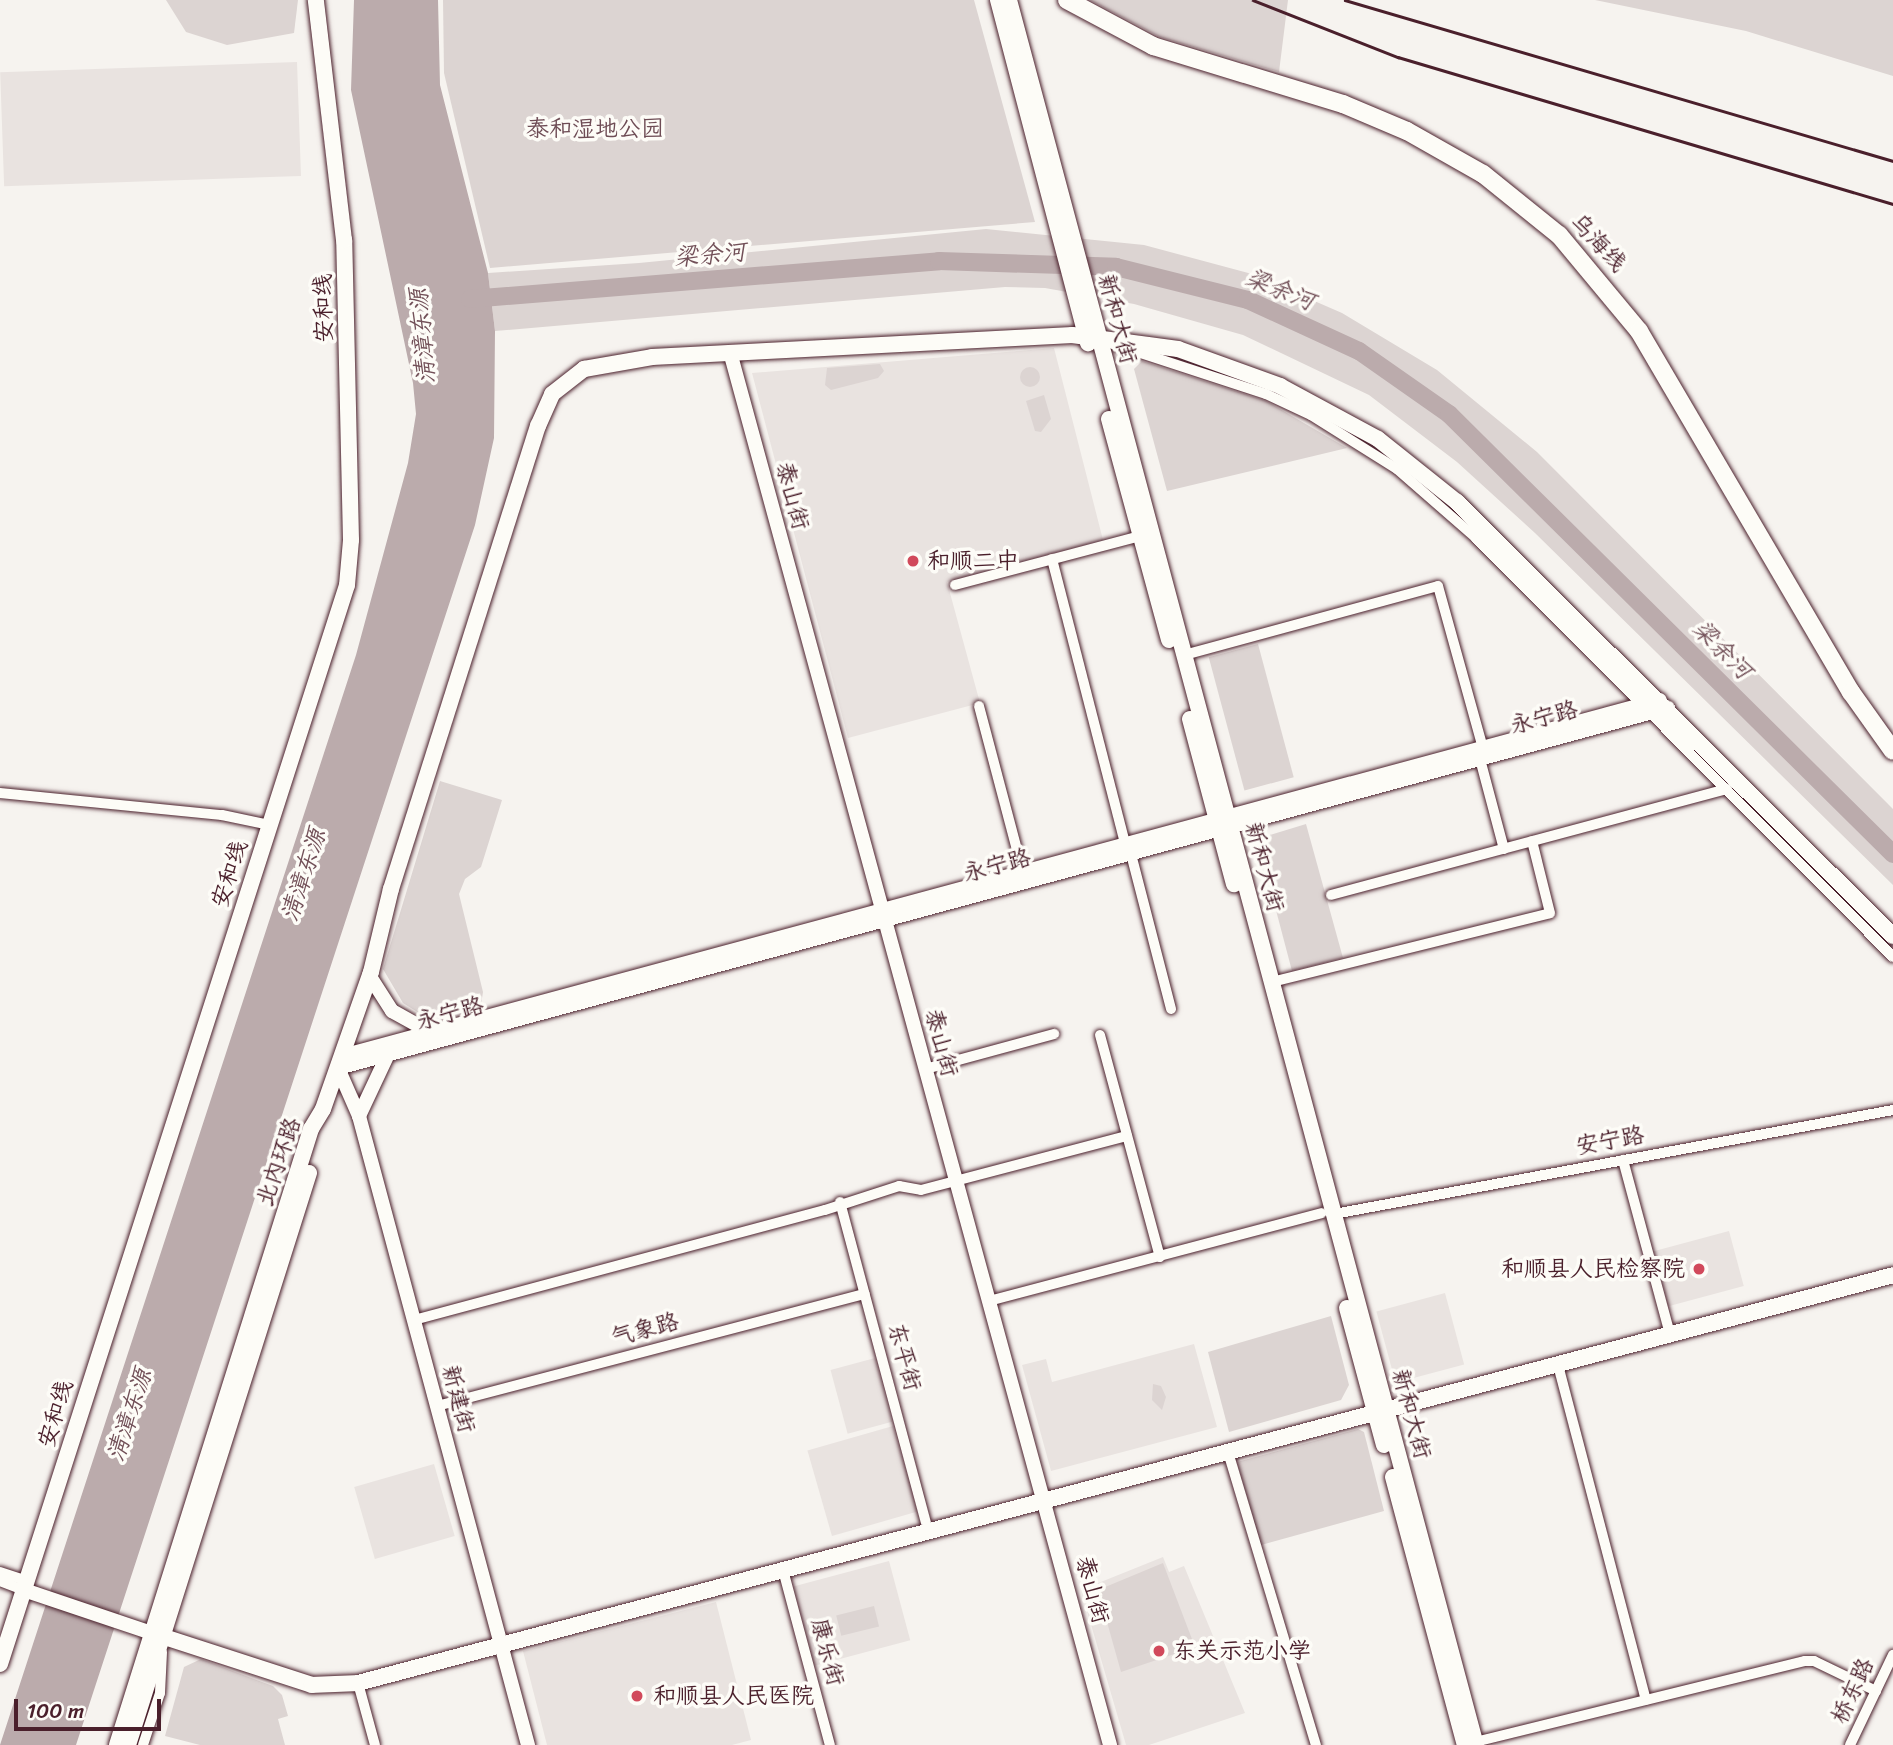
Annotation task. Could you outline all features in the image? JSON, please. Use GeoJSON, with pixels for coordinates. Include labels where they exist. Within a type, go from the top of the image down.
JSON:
{"type":"FeatureCollection","features":[{"type":"Feature","properties":{"kind":"highway","name":"乌海线"},"geometry":{"type":"LineString","coordinates":[[1067,0],[1153,46],[1343,104],[1407,131],[1483,174],[1559,235],[1639,331],[1851,692],[1893,751]]}},
{"type":"Feature","properties":{"kind":"main road","name":"安和线"},"geometry":{"type":"LineString","coordinates":[[308,0],[309,28],[323,75]]}},
{"type":"Feature","properties":{"kind":"main road","name":"安和线"},"geometry":{"type":"LineString","coordinates":[[0,1664],[340,611],[350,563],[346,272],[316,0]]}},
{"type":"Feature","properties":{"kind":"main road","name":"新和大街"},"geometry":{"type":"LineString","coordinates":[[998,0],[1064,228],[1141,536],[1223,823],[1468,1744]]}},
{"type":"Feature","properties":{"kind":"main road","name":"新和大街"},"geometry":{"type":"LineString","coordinates":[[1010,0],[1064,228]]}},
{"type":"Feature","properties":{"kind":"main road","name":"新和大街"},"geometry":{"type":"LineString","coordinates":[[1092,336],[1184,655],[1223,823],[1272,982],[1328,1214]]}},
{"type":"Feature","properties":{"kind":"main road","name":"北内环路"},"geometry":{"type":"LineString","coordinates":[[117,1745],[159,1631],[321,1136],[323,1110],[369,975],[391,889],[549,398],[570,377],[592,366],[730,352],[1092,336],[1178,349],[1245,372],[1312,401],[1378,439],[1457,502],[1656,706],[1893,936]]}},
{"type":"Feature","properties":{"kind":"main road"},"geometry":{"type":"LineString","coordinates":[[159,1631],[324,1678],[356,1675],[783,1570],[1043,1496],[1893,1267]]}},
{"type":"Feature","properties":{"kind":"main road"},"geometry":{"type":"LineString","coordinates":[[159,1631],[312,1685],[358,1683],[926,1523],[1228,1452],[1380,1407],[1558,1365],[1893,1275]]}},
{"type":"Feature","properties":{"kind":"main road","name":"北内环路"},"geometry":{"type":"LineString","coordinates":[[128,1745],[159,1631]]}},
{"type":"Feature","properties":{"kind":"street","name":"泰山街"},"geometry":{"type":"LineString","coordinates":[[730,352],[1110,1745]]}},
{"type":"Feature","properties":{"kind":"street"},"geometry":{"type":"LineString","coordinates":[[955,584],[1141,536]]}},
{"type":"Feature","properties":{"kind":"street"},"geometry":{"type":"LineString","coordinates":[[1052,559],[1171,1009]]}},
{"type":"Feature","properties":{"kind":"street"},"geometry":{"type":"LineString","coordinates":[[1184,655],[1438,586],[1504,849]]}},
{"type":"Feature","properties":{"kind":"street"},"geometry":{"type":"LineString","coordinates":[[979,706],[1023,872]]}},
{"type":"Feature","properties":{"kind":"street"},"geometry":{"type":"LineString","coordinates":[[1656,706],[1727,789],[1893,957]]}},
{"type":"Feature","properties":{"kind":"street","name":"永宁路"},"geometry":{"type":"LineString","coordinates":[[340,1062],[430,1032],[883,915],[1656,706]]}},
{"type":"Feature","properties":{"kind":"street"},"geometry":{"type":"LineString","coordinates":[[1331,895],[1727,789]]}},
{"type":"Feature","properties":{"kind":"street"},"geometry":{"type":"LineString","coordinates":[[0,793],[222,815],[269,825]]}},
{"type":"Feature","properties":{"kind":"street"},"geometry":{"type":"LineString","coordinates":[[1272,982],[1550,913],[1532,841]]}},
{"type":"Feature","properties":{"kind":"street","name":"永宁路"},"geometry":{"type":"LineString","coordinates":[[340,1062],[388,1054],[883,915],[1023,872],[1128,849]]}},
{"type":"Feature","properties":{"kind":"street"},"geometry":{"type":"LineString","coordinates":[[369,975],[392,1011],[430,1032]]}},
{"type":"Feature","properties":{"kind":"street"},"geometry":{"type":"LineString","coordinates":[[925,1069],[1054,1034]]}},
{"type":"Feature","properties":{"kind":"street"},"geometry":{"type":"LineString","coordinates":[[1100,1035],[1160,1257]]}},
{"type":"Feature","properties":{"kind":"street"},"geometry":{"type":"LineString","coordinates":[[359,1116],[388,1054]]}},
{"type":"Feature","properties":{"kind":"street","name":"新建街"},"geometry":{"type":"LineString","coordinates":[[340,1062],[359,1116],[528,1745]]}},
{"type":"Feature","properties":{"kind":"street","name":"安宁路"},"geometry":{"type":"LineString","coordinates":[[989,1301],[1328,1214],[1893,1110]]}},
{"type":"Feature","properties":{"kind":"street"},"geometry":{"type":"LineString","coordinates":[[414,1320],[825,1210],[840,1202],[900,1186],[921,1191],[1127,1136]]}},
{"type":"Feature","properties":{"kind":"street"},"geometry":{"type":"LineString","coordinates":[[1623,1160],[1668,1327]]}},
{"type":"Feature","properties":{"kind":"street","name":"东平街"},"geometry":{"type":"LineString","coordinates":[[840,1202],[926,1523]]}},
{"type":"Feature","properties":{"kind":"street","name":"气象路"},"geometry":{"type":"LineString","coordinates":[[437,1406],[865,1294]]}},
{"type":"Feature","properties":{"kind":"street"},"geometry":{"type":"LineString","coordinates":[[1558,1365],[1646,1700]]}},
{"type":"Feature","properties":{"kind":"street"},"geometry":{"type":"LineString","coordinates":[[1228,1452],[1316,1745]]}},
{"type":"Feature","properties":{"kind":"street","name":"康乐街"},"geometry":{"type":"LineString","coordinates":[[783,1570],[830,1745]]}},
{"type":"Feature","properties":{"kind":"street"},"geometry":{"type":"LineString","coordinates":[[0,1572],[26,1585],[159,1631],[160,1693],[143,1745]]}},
{"type":"Feature","properties":{"kind":"street"},"geometry":{"type":"LineString","coordinates":[[0,1581],[26,1585]]}},
{"type":"Feature","properties":{"kind":"street","name":"桥东路"},"geometry":{"type":"LineString","coordinates":[[1850,1745],[1893,1655]]}},
{"type":"Feature","properties":{"kind":"street"},"geometry":{"type":"LineString","coordinates":[[1468,1744],[1805,1661],[1814,1661],[1876,1691]]}},
{"type":"Feature","properties":{"kind":"street"},"geometry":{"type":"LineString","coordinates":[[358,1683],[375,1745]]}},
{"type":"Feature","properties":{"kind":"shaded area"},"geometry":{"type":"Polygon","coordinates":[[[297,62],[301,176],[4,186],[0,72],[297,62]]]}},
{"type":"Feature","properties":{"kind":"shaded area","name":"和顺二中"},"geometry":{"type":"Polygon","coordinates":[[[1054,348],[1103,540],[947,582],[980,703],[848,738],[752,373],[1054,348]]]}},
{"type":"Feature","properties":{"kind":"shaded area","name":"和顺县人民检察院"},"geometry":{"type":"Polygon","coordinates":[[[1729,1231],[1744,1286],[1668,1306],[1654,1251],[1729,1231]]]}},
{"type":"Feature","properties":{"kind":"shaded area"},"geometry":{"type":"Polygon","coordinates":[[[1445,1293],[1464,1364],[1396,1383],[1376,1311],[1445,1293]]]}},
{"type":"Feature","properties":{"kind":"shaded area"},"geometry":{"type":"Polygon","coordinates":[[[1194,1344],[1217,1427],[1051,1471],[1022,1365],[1046,1359],[1052,1382],[1194,1344]]]}},
{"type":"Feature","properties":{"kind":"shaded area"},"geometry":{"type":"Polygon","coordinates":[[[875,1358],[892,1422],[848,1434],[831,1370],[875,1358]]]}},
{"type":"Feature","properties":{"kind":"shaded area"},"geometry":{"type":"Polygon","coordinates":[[[893,1426],[918,1512],[832,1536],[807,1451],[893,1426]]]}},
{"type":"Feature","properties":{"kind":"shaded area"},"geometry":{"type":"Polygon","coordinates":[[[434,1464],[455,1536],[375,1559],[354,1487],[434,1464]]]}},
{"type":"Feature","properties":{"kind":"shaded area","name":"东关示范小学"},"geometry":{"type":"Polygon","coordinates":[[[1163,1557],[1169,1572],[1184,1566],[1245,1713],[1149,1745],[1126,1745],[1081,1590],[1163,1557]]]}},
{"type":"Feature","properties":{"kind":"shaded area"},"geometry":{"type":"Polygon","coordinates":[[[889,1561],[910,1640],[815,1666],[793,1587],[889,1561]]]}},
{"type":"Feature","properties":{"kind":"shaded area","name":"和顺县人民医院"},"geometry":{"type":"Polygon","coordinates":[[[716,1602],[751,1740],[732,1745],[547,1745],[523,1651],[716,1602]]]}},
{"type":"Feature","properties":{"kind":"green space"},"geometry":{"type":"Polygon","coordinates":[[[166,0],[298,0],[294,33],[227,45],[186,32],[166,0]]]}},
{"type":"Feature","properties":{"kind":"green space","name":"泰和湿地公园"},"geometry":{"type":"Polygon","coordinates":[[[443,0],[974,0],[1035,222],[490,268],[444,73],[443,0]]]}},
{"type":"Feature","properties":{"kind":"green space"},"geometry":{"type":"Polygon","coordinates":[[[1090,0],[1288,0],[1279,72],[1160,37],[1090,0]]]}},
{"type":"Feature","properties":{"kind":"green space"},"geometry":{"type":"Polygon","coordinates":[[[1595,0],[1893,0],[1893,76],[1746,31],[1595,0]]]}},
{"type":"Feature","properties":{"kind":"green space"},"geometry":{"type":"Polygon","coordinates":[[[986,229],[1144,245],[1252,274],[1342,313],[1437,370],[1537,452],[1893,809],[1893,885],[1535,533],[1457,462],[1369,395],[1243,335],[1134,304],[1045,288],[1005,287],[495,331],[488,273],[639,263],[986,229]]]}},
{"type":"Feature","properties":{"kind":"green space"},"geometry":{"type":"Polygon","coordinates":[[[1142,361],[1266,401],[1347,448],[1167,491],[1134,369],[1142,361]]]}},
{"type":"Feature","properties":{"kind":"green space"},"geometry":{"type":"Polygon","coordinates":[[[880,364],[884,371],[878,378],[831,390],[825,385],[827,368],[880,364]]]}},
{"type":"Feature","properties":{"kind":"green space"},"geometry":{"type":"Polygon","coordinates":[[[1030,367],[1037,370],[1040,377],[1037,384],[1030,387],[1023,384],[1020,377],[1023,370],[1030,367]]]}},
{"type":"Feature","properties":{"kind":"green space"},"geometry":{"type":"Polygon","coordinates":[[[1044,395],[1051,419],[1041,432],[1035,431],[1026,401],[1044,395]]]}},
{"type":"Feature","properties":{"kind":"green space"},"geometry":{"type":"Polygon","coordinates":[[[1258,644],[1294,777],[1244,790],[1209,657],[1258,644]]]}},
{"type":"Feature","properties":{"kind":"green space"},"geometry":{"type":"Polygon","coordinates":[[[440,781],[502,800],[481,867],[465,879],[459,894],[483,992],[481,1005],[427,1018],[403,1003],[383,969],[440,781]]]}},
{"type":"Feature","properties":{"kind":"green space"},"geometry":{"type":"Polygon","coordinates":[[[1306,824],[1343,958],[1292,971],[1258,842],[1260,838],[1306,824]]]}},
{"type":"Feature","properties":{"kind":"green space"},"geometry":{"type":"Polygon","coordinates":[[[1331,1316],[1349,1385],[1341,1400],[1229,1432],[1208,1352],[1331,1316]]]}},
{"type":"Feature","properties":{"kind":"green space"},"geometry":{"type":"Polygon","coordinates":[[[1153,1384],[1161,1386],[1166,1397],[1162,1410],[1152,1400],[1153,1384]]]}},
{"type":"Feature","properties":{"kind":"green space"},"geometry":{"type":"Polygon","coordinates":[[[1358,1429],[1364,1432],[1384,1511],[1261,1545],[1237,1462],[1358,1429]]]}},
{"type":"Feature","properties":{"kind":"green space"},"geometry":{"type":"Polygon","coordinates":[[[1163,1563],[1195,1647],[1121,1672],[1098,1590],[1163,1563]]]}},
{"type":"Feature","properties":{"kind":"green space"},"geometry":{"type":"Polygon","coordinates":[[[874,1606],[879,1626],[841,1636],[836,1615],[874,1606]]]}},
{"type":"Feature","properties":{"kind":"green space"},"geometry":{"type":"Polygon","coordinates":[[[201,1659],[273,1686],[282,1695],[288,1716],[278,1719],[285,1745],[200,1745],[165,1736],[184,1667],[201,1659]]]}},
{"type":"Feature","properties":{"kind":"water","name":"清漳东源"},"geometry":{"type":"Polygon","coordinates":[[[354,0],[438,0],[440,85],[488,273],[495,331],[494,438],[475,525],[76,1745],[0,1745],[356,655],[408,463],[416,414],[413,383],[351,90],[354,0]]]}},
{"type":"Feature","properties":{"kind":"waterway","name":"梁余河"},"geometry":{"type":"LineString","coordinates":[[470,299],[939,261],[1116,267],[1248,300],[1359,351],[1449,414],[1893,854]]}},
{"type":"Feature","properties":{"kind":"railway"},"geometry":{"type":"LineString","coordinates":[[1253,0],[1398,57],[1893,204]]}},
{"type":"Feature","properties":{"kind":"railway"},"geometry":{"type":"LineString","coordinates":[[1345,0],[1893,161]]}},
{"type":"Feature","properties":{"kind":"place","name":"和顺二中"},"geometry":{"type":"Point","coordinates":[913,561]}},
{"type":"Feature","properties":{"kind":"place","name":"和顺县人民检察院"},"geometry":{"type":"Point","coordinates":[1699,1269]}},
{"type":"Feature","properties":{"kind":"place","name":"东关示范小学"},"geometry":{"type":"Point","coordinates":[1159,1651]}},
{"type":"Feature","properties":{"kind":"place","name":"和顺县人民医院"},"geometry":{"type":"Point","coordinates":[637,1696]}}]}
